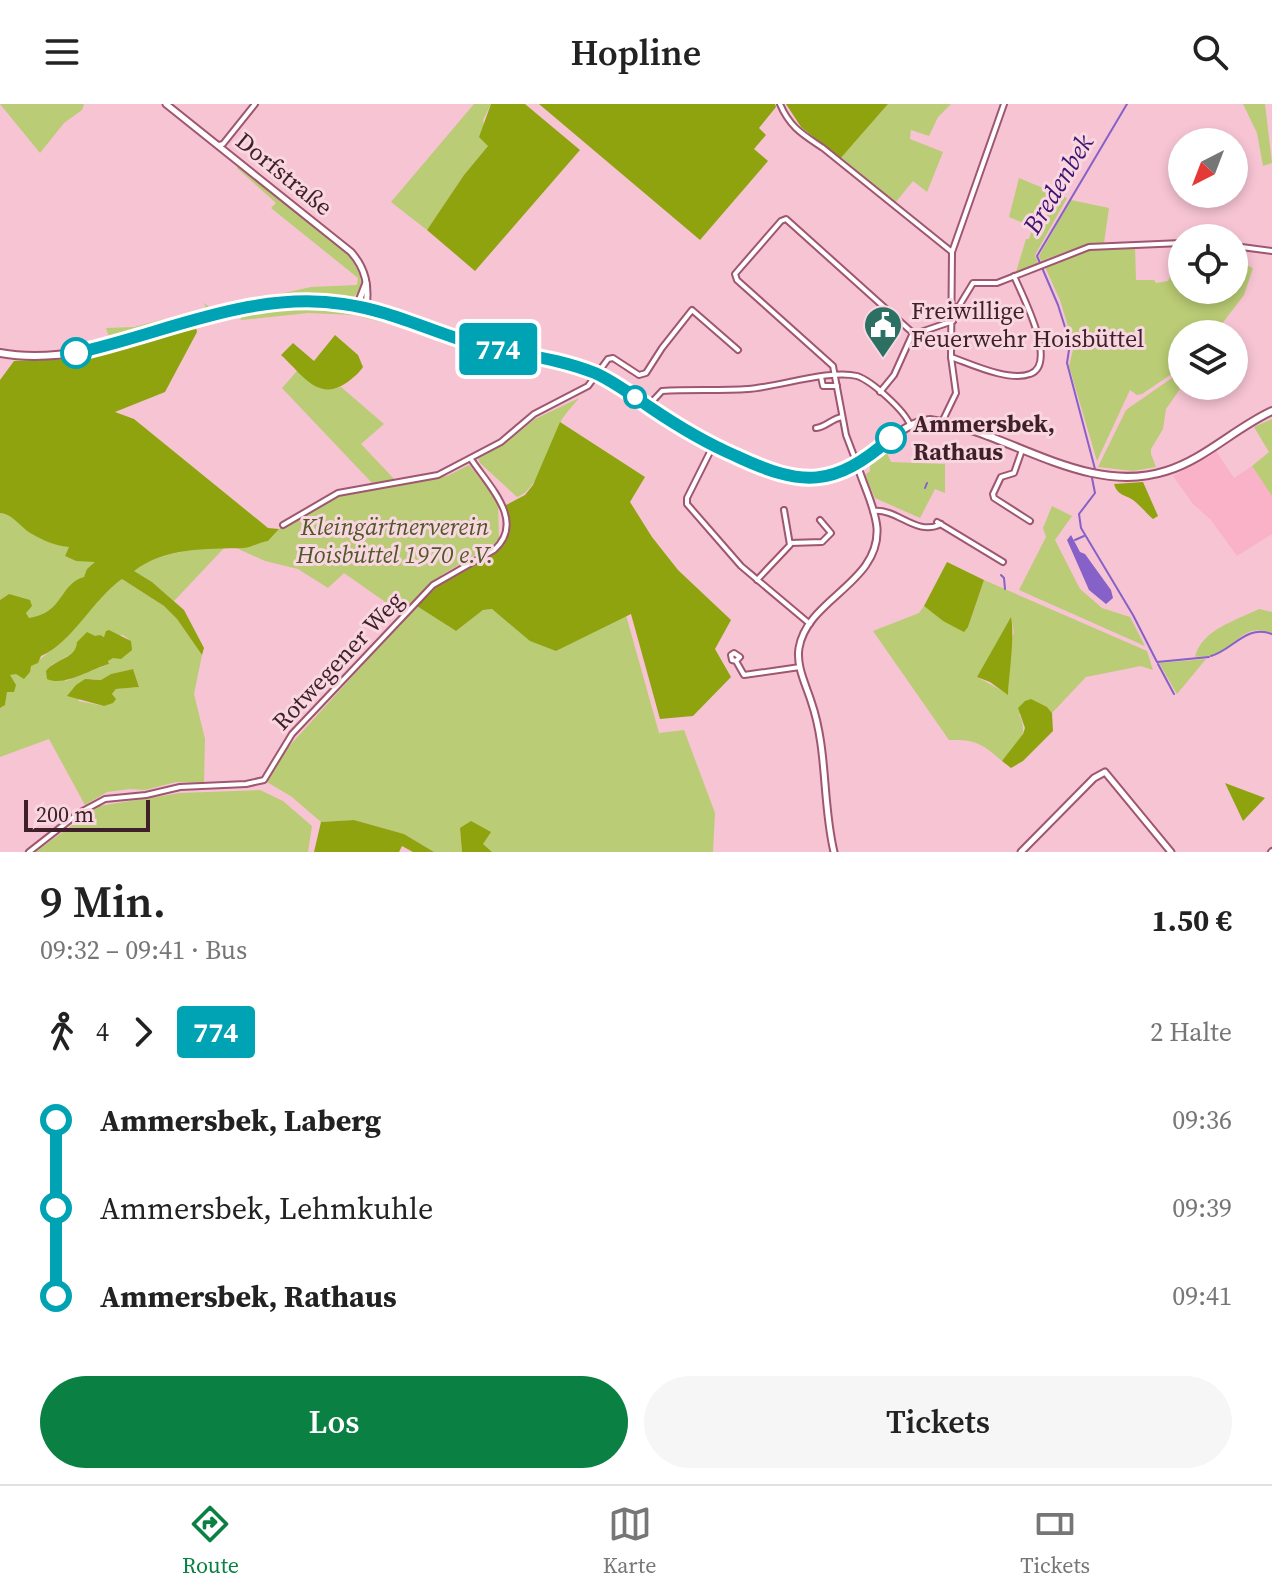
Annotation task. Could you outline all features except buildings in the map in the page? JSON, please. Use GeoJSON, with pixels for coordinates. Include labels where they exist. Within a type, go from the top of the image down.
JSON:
{"type":"FeatureCollection","features":[{"type":"Feature","properties":{"kind":"main road"},"geometry":{"type":"LineString","coordinates":[[0,353],[27,356],[70,354],[207,317],[271,304],[319,301],[357,306],[473,343],[549,357],[596,374],[713,446],[758,467],[790,477],[825,475],[857,464],[910,425],[927,420],[942,422],[1094,473],[1138,477],[1166,471],[1196,457],[1272,411]]}},
{"type":"Feature","properties":{"kind":"street","name":"Dorfstraße"},"geometry":{"type":"LineString","coordinates":[[166,104],[347,248],[362,267],[366,283],[366,308]]}},
{"type":"Feature","properties":{"kind":"street"},"geometry":{"type":"LineString","coordinates":[[219,145],[255,104]]}},
{"type":"Feature","properties":{"kind":"street"},"geometry":{"type":"LineString","coordinates":[[780,104],[806,139],[823,148],[952,252]]}},
{"type":"Feature","properties":{"kind":"street"},"geometry":{"type":"LineString","coordinates":[[942,422],[956,397],[951,357],[952,252],[1004,104]]}},
{"type":"Feature","properties":{"kind":"street"},"geometry":{"type":"LineString","coordinates":[[834,852],[828,824],[819,727],[800,667],[799,646],[810,624],[864,569],[876,536],[873,511],[842,417],[836,375],[830,363],[735,276],[786,219],[914,334]]}},
{"type":"Feature","properties":{"kind":"street"},"geometry":{"type":"LineString","coordinates":[[953,308],[959,306],[971,284],[997,283],[1089,247],[1168,244]]}},
{"type":"Feature","properties":{"kind":"street"},"geometry":{"type":"LineString","coordinates":[[1248,248],[1272,251]]}},
{"type":"Feature","properties":{"kind":"street"},"geometry":{"type":"LineString","coordinates":[[951,357],[1002,374],[1027,375],[1037,369],[1037,331],[1014,276]]}},
{"type":"Feature","properties":{"kind":"street"},"geometry":{"type":"LineString","coordinates":[[357,306],[366,283]]}},
{"type":"Feature","properties":{"kind":"street"},"geometry":{"type":"LineString","coordinates":[[283,525],[331,495],[438,475],[471,459],[504,440],[534,414],[591,383],[604,361],[611,358],[639,375],[646,373],[692,310],[738,350]]}},
{"type":"Feature","properties":{"kind":"street"},"geometry":{"type":"LineString","coordinates":[[880,392],[894,375],[914,334],[953,321]]}},
{"type":"Feature","properties":{"kind":"street"},"geometry":{"type":"LineString","coordinates":[[648,406],[662,391],[744,389],[836,375],[861,378],[904,415],[910,425]]}},
{"type":"Feature","properties":{"kind":"street"},"geometry":{"type":"LineString","coordinates":[[821,377],[822,385],[837,386]]}},
{"type":"Feature","properties":{"kind":"street"},"geometry":{"type":"LineString","coordinates":[[816,428],[823,427],[831,419],[842,417]]}},
{"type":"Feature","properties":{"kind":"street"},"geometry":{"type":"LineString","coordinates":[[713,446],[686,501],[719,543],[810,624]]}},
{"type":"Feature","properties":{"kind":"street"},"geometry":{"type":"LineString","coordinates":[[1022,450],[1013,474],[1001,477],[993,494],[994,498],[1030,521]]}},
{"type":"Feature","properties":{"kind":"street","name":"Rotwegener Weg"},"geometry":{"type":"LineString","coordinates":[[29,852],[79,813],[111,797],[146,795],[180,787],[254,784],[264,780],[292,734],[433,585],[501,543],[504,534],[502,502],[471,459]]}},
{"type":"Feature","properties":{"kind":"street"},"geometry":{"type":"LineString","coordinates":[[757,580],[790,543],[784,510]]}},
{"type":"Feature","properties":{"kind":"street"},"geometry":{"type":"LineString","coordinates":[[873,511],[885,511],[920,528],[937,527],[939,523],[1003,562]]}},
{"type":"Feature","properties":{"kind":"street"},"geometry":{"type":"LineString","coordinates":[[790,543],[822,542],[831,533],[820,520]]}},
{"type":"Feature","properties":{"kind":"street"},"geometry":{"type":"LineString","coordinates":[[736,661],[744,675],[800,667]]}},
{"type":"Feature","properties":{"kind":"street"},"geometry":{"type":"LineString","coordinates":[[1021,852],[1103,772],[1112,776],[1171,852]]}},
{"type":"Feature","properties":{"kind":"shaded area"},"geometry":{"type":"Polygon","coordinates":[[[1216,451],[1234,478],[1252,466],[1272,496],[1272,534],[1237,556],[1173,476],[1216,451]]]}},
{"type":"Feature","properties":{"kind":"shaded area"},"geometry":{"type":"Polygon","coordinates":[[[1071,535],[1080,552],[1085,554],[1111,590],[1113,598],[1106,604],[1089,590],[1067,540],[1071,535]]]}},
{"type":"Feature","properties":{"kind":"green space"},"geometry":{"type":"Polygon","coordinates":[[[0,104],[84,104],[82,110],[64,123],[40,153],[0,104]]]}},
{"type":"Feature","properties":{"kind":"green space"},"geometry":{"type":"Polygon","coordinates":[[[474,104],[491,104],[483,120],[488,146],[427,230],[391,202],[474,104]]]}},
{"type":"Feature","properties":{"kind":"green space"},"geometry":{"type":"Polygon","coordinates":[[[491,104],[525,104],[580,150],[475,271],[427,230],[488,146],[479,137],[491,104]]]}},
{"type":"Feature","properties":{"kind":"green space"},"geometry":{"type":"Polygon","coordinates":[[[539,104],[775,104],[776,107],[759,128],[766,135],[754,149],[768,161],[700,240],[539,104]]]}},
{"type":"Feature","properties":{"kind":"green space"},"geometry":{"type":"Polygon","coordinates":[[[786,104],[888,104],[840,159],[801,127],[786,104]]]}},
{"type":"Feature","properties":{"kind":"green space"},"geometry":{"type":"Polygon","coordinates":[[[888,104],[951,104],[938,117],[929,136],[911,130],[910,139],[943,152],[927,192],[913,181],[895,203],[840,159],[888,104]]]}},
{"type":"Feature","properties":{"kind":"green space"},"geometry":{"type":"Polygon","coordinates":[[[1243,104],[1265,104],[1272,163],[1263,166],[1257,133],[1243,104]]]}},
{"type":"Feature","properties":{"kind":"green space"},"geometry":{"type":"Polygon","coordinates":[[[239,166],[347,253],[358,270],[361,282],[352,298],[299,295],[208,313],[204,303],[212,309],[311,287],[357,285],[358,278],[271,208],[276,203],[237,168],[239,166]]]}},
{"type":"Feature","properties":{"kind":"green space"},"geometry":{"type":"Polygon","coordinates":[[[1019,178],[1067,198],[1035,255],[1038,263],[1016,272],[1033,227],[1009,217],[1019,178]]]}},
{"type":"Feature","properties":{"kind":"green space"},"geometry":{"type":"Polygon","coordinates":[[[1071,200],[1109,208],[1104,243],[1086,245],[1041,261],[1039,256],[1071,200]]]}},
{"type":"Feature","properties":{"kind":"green space"},"geometry":{"type":"Polygon","coordinates":[[[1135,248],[1136,280],[1168,281],[1168,304],[1237,304],[1225,320],[1168,320],[1168,376],[1142,394],[1137,395],[1130,390],[1097,461],[1069,366],[1074,346],[1060,300],[1045,267],[1092,250],[1135,248]]]}},
{"type":"Feature","properties":{"kind":"green space"},"geometry":{"type":"Polygon","coordinates":[[[1248,266],[1253,268],[1248,283],[1248,266]]]}},
{"type":"Feature","properties":{"kind":"green space"},"geometry":{"type":"Polygon","coordinates":[[[317,307],[352,310],[474,349],[546,363],[476,352],[354,315],[308,313],[241,320],[240,316],[278,309],[317,307]]]}},
{"type":"Feature","properties":{"kind":"green space"},"geometry":{"type":"Polygon","coordinates":[[[202,309],[204,314],[124,336],[109,337],[106,328],[134,327],[202,309]]]}},
{"type":"Feature","properties":{"kind":"green space"},"geometry":{"type":"Polygon","coordinates":[[[196,327],[197,332],[165,392],[115,412],[134,419],[268,528],[279,529],[268,541],[250,547],[173,553],[134,571],[184,610],[204,648],[202,655],[164,606],[122,579],[63,641],[31,666],[24,679],[16,674],[10,675],[16,685],[14,692],[7,692],[5,705],[0,708],[0,600],[9,594],[30,600],[32,606],[26,613],[29,618],[40,615],[55,605],[95,562],[76,561],[65,556],[69,547],[41,539],[0,513],[0,380],[14,361],[77,359],[196,327]]]}},
{"type":"Feature","properties":{"kind":"green space"},"geometry":{"type":"Polygon","coordinates":[[[335,335],[358,355],[363,367],[338,387],[320,388],[312,384],[281,355],[293,343],[314,361],[335,335]]]}},
{"type":"Feature","properties":{"kind":"green space"},"geometry":{"type":"Polygon","coordinates":[[[298,370],[317,386],[328,389],[341,387],[384,424],[361,444],[395,480],[372,483],[282,388],[298,370]]]}},
{"type":"Feature","properties":{"kind":"green space"},"geometry":{"type":"Polygon","coordinates":[[[1168,381],[1168,400],[1172,400],[1166,409],[1163,429],[1151,449],[1156,467],[1133,471],[1098,467],[1126,410],[1168,381]]]}},
{"type":"Feature","properties":{"kind":"green space"},"geometry":{"type":"Polygon","coordinates":[[[579,398],[562,420],[538,476],[525,493],[517,497],[480,463],[478,458],[505,443],[535,419],[579,398]]]}},
{"type":"Feature","properties":{"kind":"green space"},"geometry":{"type":"Polygon","coordinates":[[[1272,419],[1272,496],[1252,466],[1269,452],[1254,427],[1272,419]]]}},
{"type":"Feature","properties":{"kind":"green space"},"geometry":{"type":"Polygon","coordinates":[[[560,422],[645,477],[630,502],[678,570],[731,620],[715,649],[731,677],[693,716],[660,719],[631,614],[556,651],[530,641],[492,609],[483,610],[456,631],[417,606],[447,577],[500,548],[507,536],[506,505],[525,495],[533,485],[560,422]]]}},
{"type":"Feature","properties":{"kind":"green space"},"geometry":{"type":"Polygon","coordinates":[[[886,451],[891,462],[945,464],[945,493],[935,489],[920,518],[875,498],[865,475],[870,471],[870,462],[886,451]]]}},
{"type":"Feature","properties":{"kind":"green space","name":"Kleingärtnerverein Hoisbüttel 1970 e.V."},"geometry":{"type":"Polygon","coordinates":[[[469,465],[498,501],[499,541],[443,574],[401,613],[344,573],[328,588],[298,569],[265,561],[232,546],[268,541],[279,529],[338,493],[447,476],[469,465]]]}},
{"type":"Feature","properties":{"kind":"green space"},"geometry":{"type":"Polygon","coordinates":[[[1143,482],[1158,516],[1153,519],[1136,502],[1119,493],[1114,484],[1143,482]]]}},
{"type":"Feature","properties":{"kind":"green space"},"geometry":{"type":"Polygon","coordinates":[[[1052,506],[1072,516],[1055,540],[1080,589],[1102,608],[1130,617],[1145,646],[1019,590],[1046,537],[1043,528],[1052,506]]]}},
{"type":"Feature","properties":{"kind":"green space"},"geometry":{"type":"Polygon","coordinates":[[[0,513],[42,539],[70,547],[65,556],[76,561],[96,561],[84,577],[63,594],[58,604],[42,617],[29,618],[9,594],[0,600],[0,513]]]}},
{"type":"Feature","properties":{"kind":"green space"},"geometry":{"type":"Polygon","coordinates":[[[225,547],[174,601],[133,571],[166,555],[225,547]]]}},
{"type":"Feature","properties":{"kind":"green space"},"geometry":{"type":"Polygon","coordinates":[[[947,562],[984,580],[964,632],[924,606],[947,562]]]}},
{"type":"Feature","properties":{"kind":"green space"},"geometry":{"type":"Polygon","coordinates":[[[122,579],[164,606],[202,655],[194,694],[205,739],[204,783],[176,782],[145,790],[107,792],[85,805],[49,739],[0,757],[0,708],[5,705],[9,675],[23,670],[50,651],[122,579]],[[106,635],[51,665],[66,681],[109,664],[108,661],[131,641],[123,635],[106,635]],[[133,669],[111,674],[102,680],[91,679],[78,701],[104,706],[116,689],[139,687],[133,669]]]}},
{"type":"Feature","properties":{"kind":"green space"},"geometry":{"type":"Polygon","coordinates":[[[984,580],[1147,651],[1153,670],[1141,666],[1086,677],[1052,713],[1047,707],[1019,714],[1023,729],[1020,740],[1002,761],[978,744],[949,740],[873,631],[919,613],[924,606],[943,621],[968,627],[984,580]],[[1011,618],[977,677],[1008,694],[1010,644],[1014,632],[1011,618]]]}},
{"type":"Feature","properties":{"kind":"green space"},"geometry":{"type":"Polygon","coordinates":[[[417,605],[456,631],[483,610],[492,609],[530,640],[556,651],[626,615],[659,733],[684,730],[715,813],[713,852],[492,852],[460,828],[462,852],[434,852],[404,834],[354,820],[321,822],[292,797],[267,782],[282,754],[417,605]]]}},
{"type":"Feature","properties":{"kind":"green space"},"geometry":{"type":"Polygon","coordinates":[[[1259,609],[1272,612],[1272,633],[1262,630],[1247,633],[1214,655],[1195,657],[1204,640],[1212,633],[1259,609]]]}},
{"type":"Feature","properties":{"kind":"green space"},"geometry":{"type":"Polygon","coordinates":[[[1011,617],[1012,644],[1008,695],[977,677],[1011,617]]]}},
{"type":"Feature","properties":{"kind":"green space"},"geometry":{"type":"Polygon","coordinates":[[[109,630],[131,641],[132,650],[121,659],[113,658],[108,661],[109,664],[78,676],[61,681],[47,679],[46,671],[73,652],[77,642],[87,632],[104,637],[109,630]]]}},
{"type":"Feature","properties":{"kind":"green space"},"geometry":{"type":"Polygon","coordinates":[[[1206,659],[1177,694],[1159,663],[1206,659]]]}},
{"type":"Feature","properties":{"kind":"green space"},"geometry":{"type":"Polygon","coordinates":[[[133,669],[139,687],[116,689],[112,694],[116,699],[113,703],[104,706],[67,696],[85,679],[101,680],[111,674],[133,669]]]}},
{"type":"Feature","properties":{"kind":"green space"},"geometry":{"type":"Polygon","coordinates":[[[1031,699],[1052,713],[1053,731],[1023,761],[1011,768],[1002,761],[1025,728],[1018,708],[1031,699]]]}},
{"type":"Feature","properties":{"kind":"green space"},"geometry":{"type":"Polygon","coordinates":[[[1225,783],[1265,798],[1243,821],[1225,783]]]}},
{"type":"Feature","properties":{"kind":"green space"},"geometry":{"type":"Polygon","coordinates":[[[260,790],[283,801],[312,826],[308,852],[35,852],[99,806],[180,793],[260,790]]]}},
{"type":"Feature","properties":{"kind":"green space"},"geometry":{"type":"Polygon","coordinates":[[[354,820],[404,834],[434,852],[413,852],[402,846],[399,852],[314,852],[321,822],[354,820]]]}},
{"type":"Feature","properties":{"kind":"green space"},"geometry":{"type":"Polygon","coordinates":[[[471,821],[491,832],[483,844],[492,852],[462,852],[460,828],[471,821]]]}},
{"type":"Feature","properties":{"kind":"waterway","name":"Bredenbek"},"geometry":{"type":"LineString","coordinates":[[1095,469],[1067,363],[1070,343],[1037,256],[1127,104]]}},
{"type":"Feature","properties":{"kind":"waterway","name":"Bredenbek"},"geometry":{"type":"LineString","coordinates":[[1092,478],[1095,493],[1079,514],[1081,528],[1157,662],[1209,657]]}},
{"type":"Feature","properties":{"kind":"waterway"},"geometry":{"type":"LineString","coordinates":[[925,488],[927,483]]}},
{"type":"Feature","properties":{"kind":"waterway"},"geometry":{"type":"LineString","coordinates":[[1075,540],[1084,536]]}},
{"type":"Feature","properties":{"kind":"waterway"},"geometry":{"type":"LineString","coordinates":[[1001,575],[1005,589]]}},
{"type":"Feature","properties":{"kind":"waterway","name":"Bredenbek"},"geometry":{"type":"LineString","coordinates":[[1211,656],[1255,632],[1272,634]]}},
{"type":"Feature","properties":{"kind":"waterway"},"geometry":{"type":"LineString","coordinates":[[1158,664],[1174,694]]}},
{"type":"Feature","properties":{"kind":"bus line","name":"774"},"geometry":{"type":"LineString","coordinates":[[76,353],[253,307],[297,301],[342,303],[378,311],[473,343],[549,357],[602,376],[713,446],[784,476],[816,477],[846,469],[871,455],[891,438]]}},
{"type":"Feature","properties":{"kind":"place","name":"Freiwillige Feuerwehr Hoisbüttel"},"geometry":{"type":"Point","coordinates":[883,359]}},
{"type":"Feature","properties":{"kind":"place","name":"Ammersbek, Rathaus"},"geometry":{"type":"Point","coordinates":[891,438]}}]}
